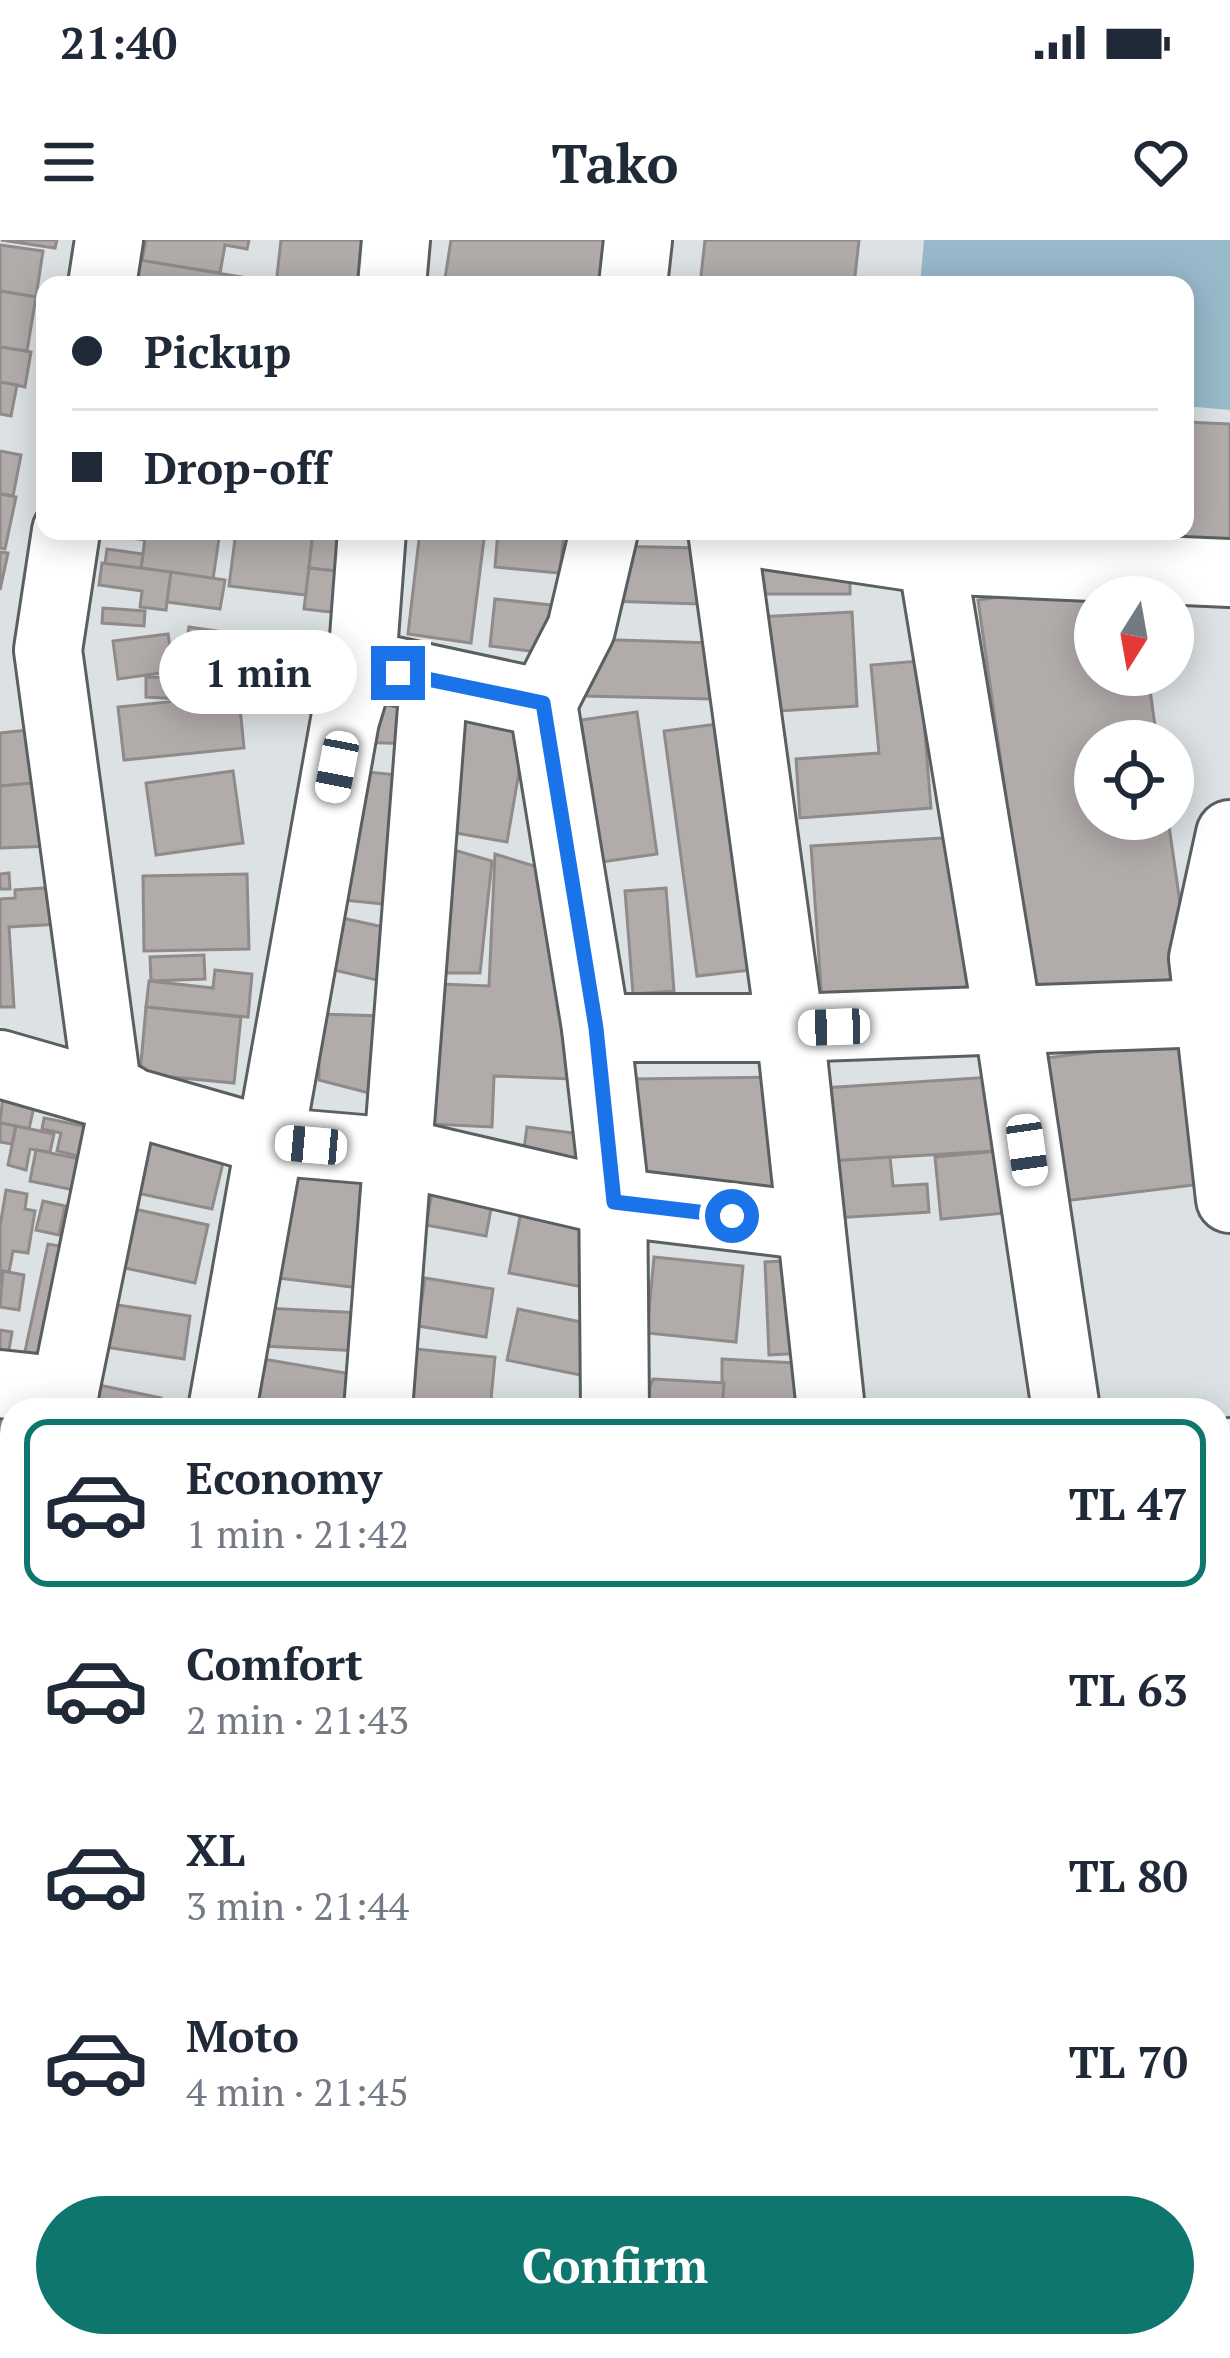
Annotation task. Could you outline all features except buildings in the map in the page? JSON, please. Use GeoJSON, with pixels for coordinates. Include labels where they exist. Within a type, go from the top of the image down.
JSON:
{"type":"FeatureCollection","features":[{"type":"Feature","properties":{"kind":"street"},"geometry":{"type":"LineString","coordinates":[[103,276],[109,240]]}},
{"type":"Feature","properties":{"kind":"street"},"geometry":{"type":"LineString","coordinates":[[393,276],[396,240]]}},
{"type":"Feature","properties":{"kind":"street"},"geometry":{"type":"LineString","coordinates":[[634,276],[638,240]]}},
{"type":"Feature","properties":{"kind":"street"},"geometry":{"type":"LineString","coordinates":[[63,540],[24,655],[116,1095],[63,1398]]}},
{"type":"Feature","properties":{"kind":"street"},"geometry":{"type":"LineString","coordinates":[[224,1398],[345,720],[362,664],[371,540]]}},
{"type":"Feature","properties":{"kind":"street"},"geometry":{"type":"LineString","coordinates":[[602,540],[581,629],[543,703],[596,1028],[614,1202],[616,1398]]}},
{"type":"Feature","properties":{"kind":"street"},"geometry":{"type":"LineString","coordinates":[[723,540],[790,1028],[829,1398]]}},
{"type":"Feature","properties":{"kind":"street"},"geometry":{"type":"LineString","coordinates":[[798,540],[932,560],[1230,573]]}},
{"type":"Feature","properties":{"kind":"street"},"geometry":{"type":"LineString","coordinates":[[932,560],[1064,1398]]}},
{"type":"Feature","properties":{"kind":"street"},"geometry":{"type":"LineString","coordinates":[[362,664],[543,703]]}},
{"type":"Feature","properties":{"kind":"street"},"geometry":{"type":"LineString","coordinates":[[379,1398],[434,682]]}},
{"type":"Feature","properties":{"kind":"street"},"geometry":{"type":"LineString","coordinates":[[1230,834],[1203,958],[1230,1199]]}},
{"type":"Feature","properties":{"kind":"street"},"geometry":{"type":"LineString","coordinates":[[596,1028],[790,1028],[1207,1012]]}},
{"type":"Feature","properties":{"kind":"street"},"geometry":{"type":"LineString","coordinates":[[0,1064],[268,1141],[398,1152],[614,1202],[812,1226]]}},
{"type":"Feature","properties":{"kind":"street"},"geometry":{"type":"LineString","coordinates":[[0,1384],[55,1398]]}},
{"type":"Feature","properties":{"kind":"shaded area"},"geometry":{"type":"Polygon","coordinates":[[[924,240],[1230,240],[1230,410],[1194,407],[1194,276],[921,276],[924,240]]]}},
{"type":"Feature","properties":{"kind":"route"},"geometry":{"type":"LineString","coordinates":[[398,673],[543,703],[596,1028],[614,1202],[732,1216]]}}]}
